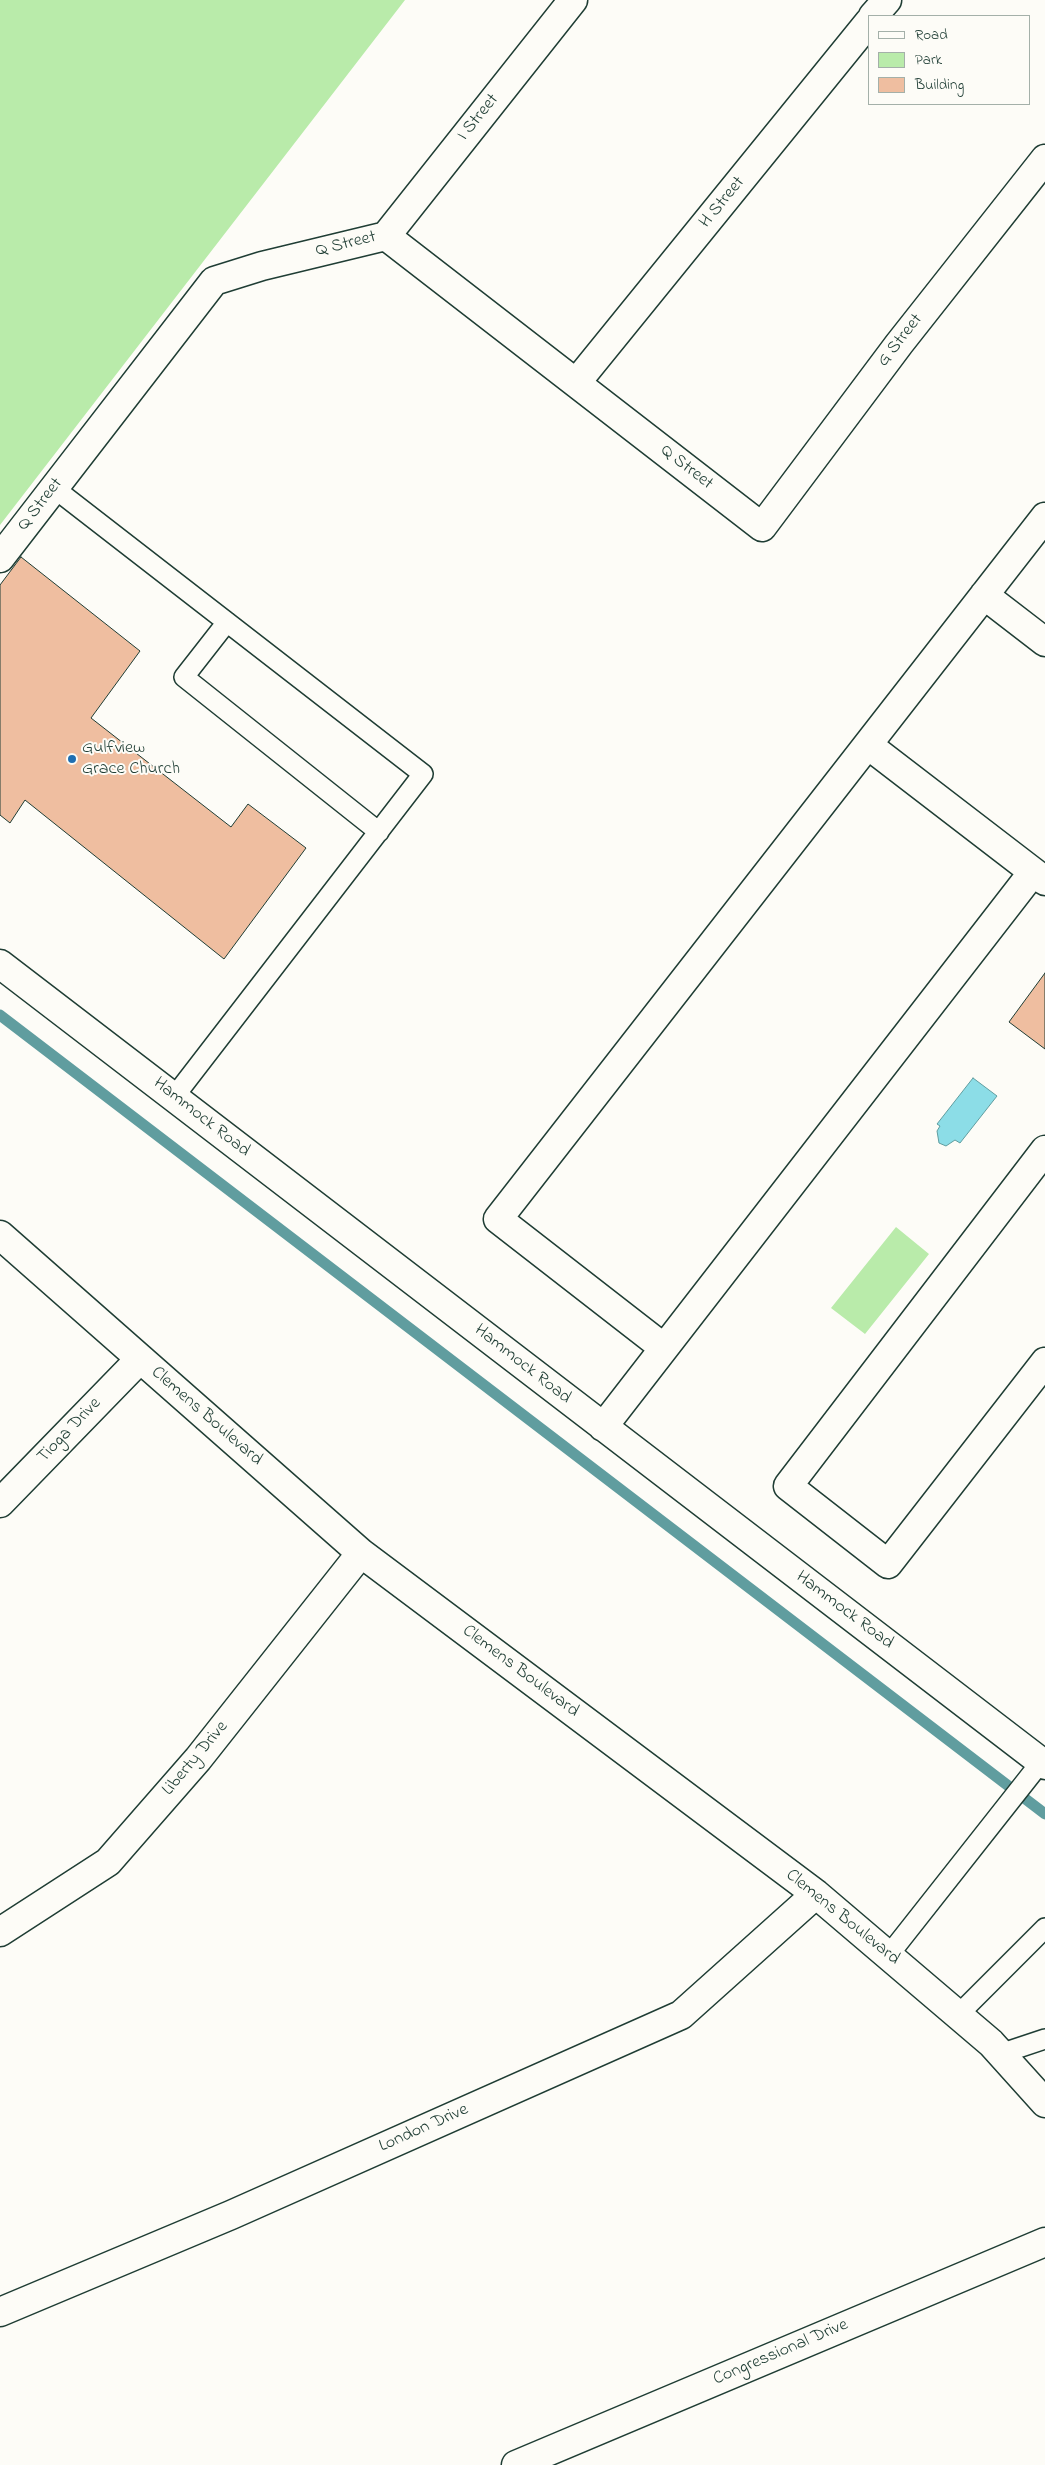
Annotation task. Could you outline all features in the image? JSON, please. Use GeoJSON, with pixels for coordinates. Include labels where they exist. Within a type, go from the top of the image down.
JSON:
{"type":"FeatureCollection","features":[{"type":"Feature","properties":{"kind":"street","name":"I Street"},"geometry":{"type":"LineString","coordinates":[[386,236],[573,0]]}},
{"type":"Feature","properties":{"kind":"street"},"geometry":{"type":"LineString","coordinates":[[875,15],[887,0]]}},
{"type":"Feature","properties":{"kind":"street","name":"H Street"},"geometry":{"type":"LineString","coordinates":[[576,383],[868,23]]}},
{"type":"Feature","properties":{"kind":"street","name":"G Street"},"geometry":{"type":"LineString","coordinates":[[762,527],[899,344],[1045,159]]}},
{"type":"Feature","properties":{"kind":"street","name":"Q Street"},"geometry":{"type":"LineString","coordinates":[[0,558],[214,281],[262,266],[386,236],[762,527]]}},
{"type":"Feature","properties":{"kind":"street"},"geometry":{"type":"LineString","coordinates":[[664,1348],[498,1219],[1045,517]]}},
{"type":"Feature","properties":{"kind":"street"},"geometry":{"type":"LineString","coordinates":[[984,596],[1045,642]]}},
{"type":"Feature","properties":{"kind":"street"},"geometry":{"type":"LineString","coordinates":[[603,1427],[1039,877],[868,745]]}},
{"type":"Feature","properties":{"kind":"street","name":"Hammock Road"},"geometry":{"type":"LineString","coordinates":[[0,964],[1043,1764]]}},
{"type":"Feature","properties":{"kind":"street"},"geometry":{"type":"LineString","coordinates":[[1045,1150],[788,1486],[888,1564],[1045,1362]]}},
{"type":"Feature","properties":{"kind":"street","name":"Clemens Boulevard"},"geometry":{"type":"LineString","coordinates":[[0,1235],[361,1553],[816,1894],[991,2043],[1045,2103]]}},
{"type":"Feature","properties":{"kind":"street","name":"Tioga Drive"},"geometry":{"type":"LineString","coordinates":[[0,1503],[140,1359]]}},
{"type":"Feature","properties":{"kind":"street","name":"Liberty Drive"},"geometry":{"type":"LineString","coordinates":[[0,1932],[108,1862],[198,1759],[361,1553]]}},
{"type":"Feature","properties":{"kind":"street","name":"London Drive"},"geometry":{"type":"LineString","coordinates":[[0,2312],[231,2215],[681,2015],[816,1894]]}},
{"type":"Feature","properties":{"kind":"street","name":"Congressional Drive"},"geometry":{"type":"LineString","coordinates":[[516,2465],[1045,2242]]}},
{"type":"Feature","properties":{"kind":"lane"},"geometry":{"type":"LineString","coordinates":[[54,488],[424,774],[174,1097]]}},
{"type":"Feature","properties":{"kind":"lane"},"geometry":{"type":"LineString","coordinates":[[227,622],[184,677],[379,832]]}},
{"type":"Feature","properties":{"kind":"lane"},"geometry":{"type":"LineString","coordinates":[[888,1956],[1022,1786],[1043,1764]]}},
{"type":"Feature","properties":{"kind":"lane"},"geometry":{"type":"LineString","coordinates":[[958,2015],[1045,1928]]}},
{"type":"Feature","properties":{"kind":"lane"},"geometry":{"type":"LineString","coordinates":[[1000,2054],[1045,2039]]}},
{"type":"Feature","properties":{"kind":"green space"},"geometry":{"type":"Polygon","coordinates":[[[0,0],[405,0],[0,525],[0,0]]]}},
{"type":"Feature","properties":{"kind":"green space"},"geometry":{"type":"Polygon","coordinates":[[[896,1227],[929,1254],[865,1334],[831,1308],[896,1227]]]}},
{"type":"Feature","properties":{"kind":"water"},"geometry":{"type":"Polygon","coordinates":[[[973,1078],[997,1096],[960,1143],[955,1140],[946,1146],[939,1143],[937,1131],[940,1126],[937,1124],[973,1078]]]}},
{"type":"Feature","properties":{"kind":"building","name":"Gulfview Grace Church"},"geometry":{"type":"Polygon","coordinates":[[[21,557],[140,651],[91,718],[231,827],[248,804],[306,848],[224,959],[25,800],[10,823],[0,815],[0,585],[21,557]]]}},
{"type":"Feature","properties":{"kind":"building"},"geometry":{"type":"Polygon","coordinates":[[[1045,973],[1045,1049],[1009,1022],[1045,973]]]}},
{"type":"Feature","properties":{"kind":"waterway"},"geometry":{"type":"LineString","coordinates":[[0,1015],[1045,1814]]}},
{"type":"Feature","properties":{"kind":"place","name":"Gulfview Grace Church"},"geometry":{"type":"Point","coordinates":[72,759]}}]}
